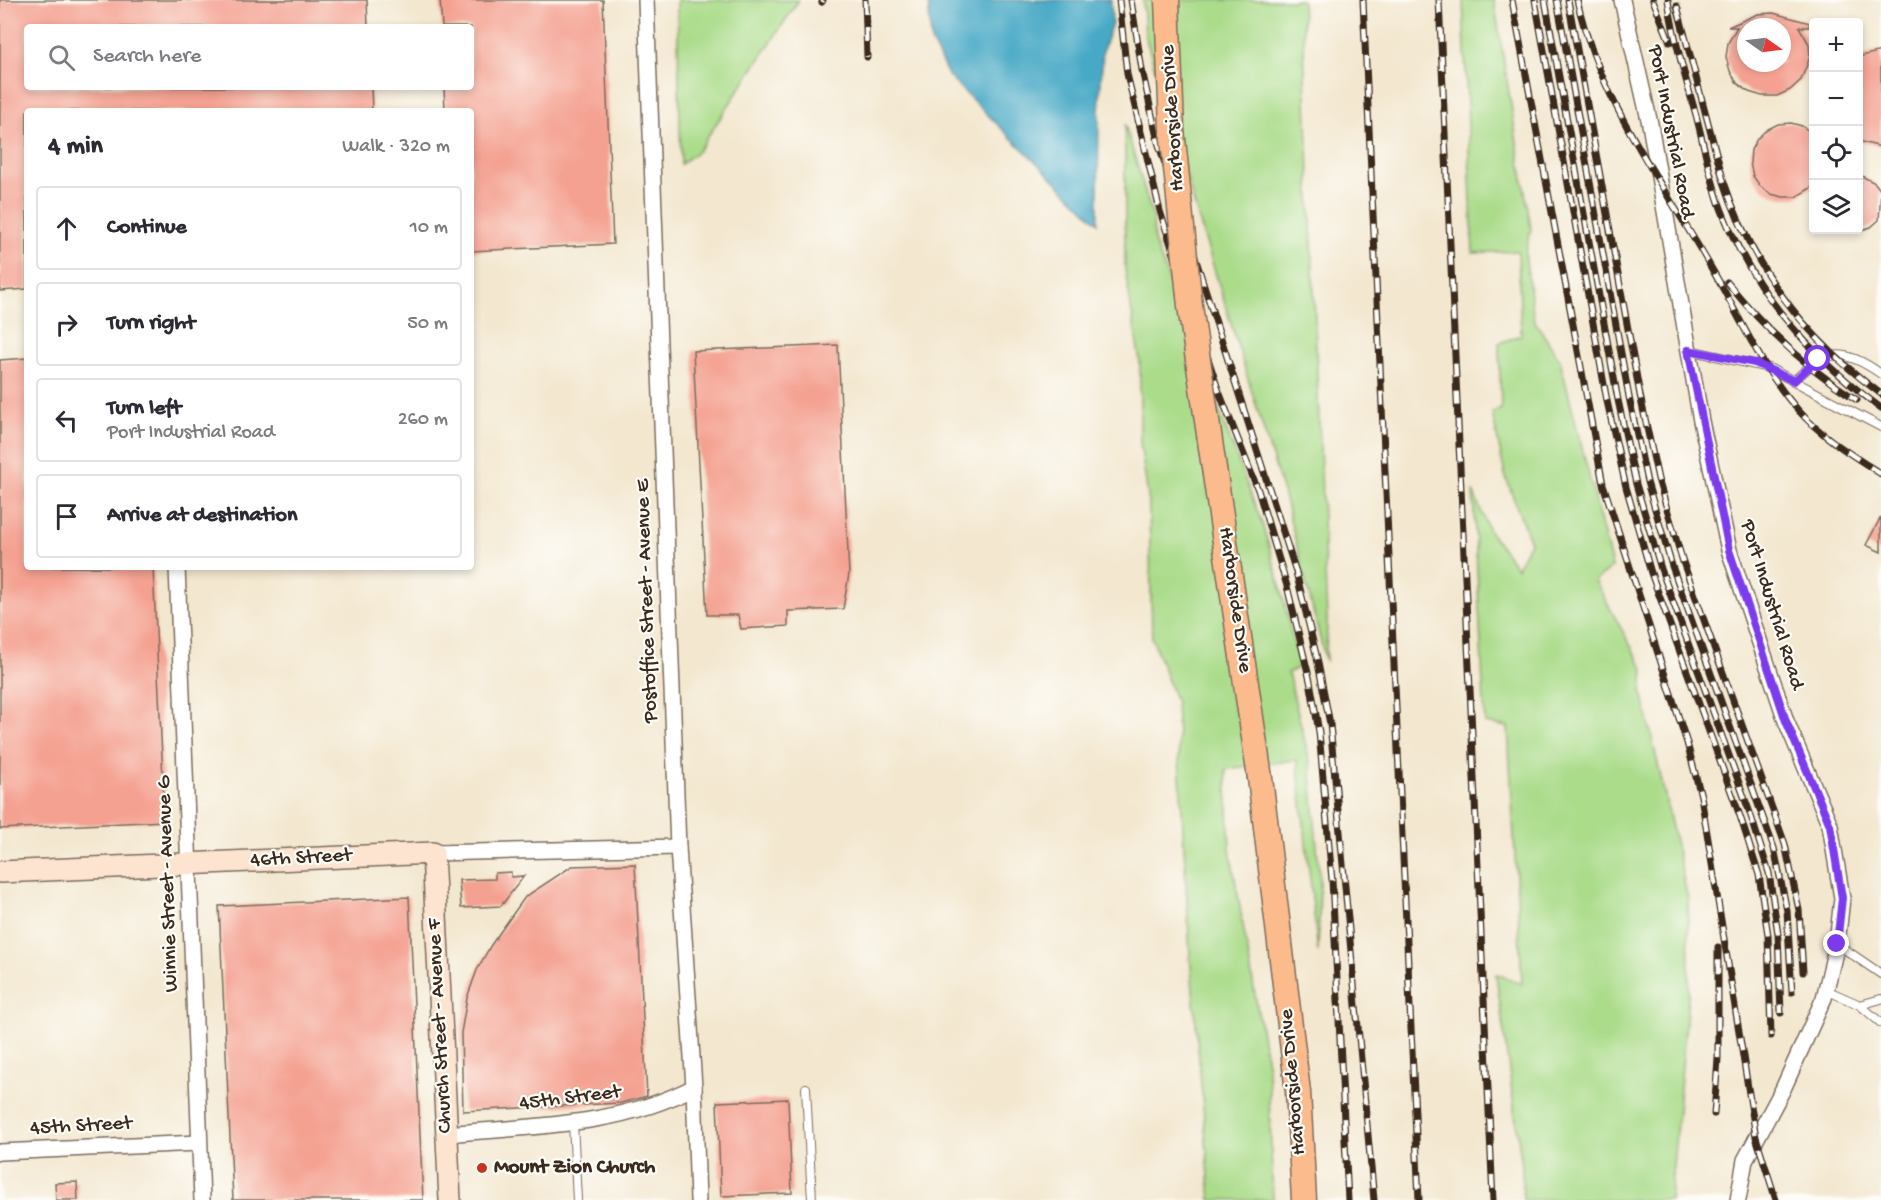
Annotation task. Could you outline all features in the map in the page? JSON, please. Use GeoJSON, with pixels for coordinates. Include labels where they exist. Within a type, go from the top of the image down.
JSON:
{"type":"FeatureCollection","features":[{"type":"Feature","properties":{"kind":"main road","name":"Harborside Drive"},"geometry":{"type":"LineString","coordinates":[[1167,0],[1172,129],[1190,306],[1260,778],[1298,1092],[1304,1200]]}},
{"type":"Feature","properties":{"kind":"street","name":"Postoffice Street - Avenue E"},"geometry":{"type":"LineString","coordinates":[[646,0],[678,847],[694,1087],[698,1200]]}},
{"type":"Feature","properties":{"kind":"street","name":"Port Industrial Road"},"geometry":{"type":"LineString","coordinates":[[1622,0],[1650,124],[1688,350],[1729,550],[1786,721],[1830,825],[1842,898],[1837,944],[1826,990],[1783,1089],[1745,1160],[1738,1200]]}},
{"type":"Feature","properties":{"kind":"street","name":"Winnie Street - Avenue G"},"geometry":{"type":"LineString","coordinates":[[177,570],[191,864],[190,932],[202,1200]]}},
{"type":"Feature","properties":{"kind":"street","name":"46th Street"},"geometry":{"type":"LineString","coordinates":[[0,872],[432,853],[602,847],[678,847]]}},
{"type":"Feature","properties":{"kind":"street","name":"Church Street - Avenue F"},"geometry":{"type":"LineString","coordinates":[[432,853],[450,1200]]}},
{"type":"Feature","properties":{"kind":"street","name":"45th Street"},"geometry":{"type":"LineString","coordinates":[[447,1134],[573,1123],[626,1114],[664,1103],[694,1087]]}},
{"type":"Feature","properties":{"kind":"street","name":"45th Street"},"geometry":{"type":"LineString","coordinates":[[0,1152],[199,1143]]}},
{"type":"Feature","properties":{"kind":"lane"},"geometry":{"type":"LineString","coordinates":[[1688,350],[1755,363],[1881,427]]}},
{"type":"Feature","properties":{"kind":"lane"},"geometry":{"type":"LineString","coordinates":[[1794,381],[1812,362],[1834,355],[1851,358],[1881,374]]}},
{"type":"Feature","properties":{"kind":"lane"},"geometry":{"type":"LineString","coordinates":[[1837,944],[1881,974]]}},
{"type":"Feature","properties":{"kind":"lane"},"geometry":{"type":"LineString","coordinates":[[1826,990],[1860,1005],[1881,1023]]}},
{"type":"Feature","properties":{"kind":"lane"},"geometry":{"type":"LineString","coordinates":[[1860,1005],[1881,999]]}},
{"type":"Feature","properties":{"kind":"lane"},"geometry":{"type":"LineString","coordinates":[[806,1088],[812,1200]]}},
{"type":"Feature","properties":{"kind":"lane"},"geometry":{"type":"LineString","coordinates":[[573,1123],[578,1200]]}},
{"type":"Feature","properties":{"kind":"green space"},"geometry":{"type":"Polygon","coordinates":[[[677,0],[799,0],[698,151],[681,164],[677,0]]]}},
{"type":"Feature","properties":{"kind":"green space"},"geometry":{"type":"Polygon","coordinates":[[[1143,0],[1302,0],[1327,619],[1326,662],[1285,499],[1145,35],[1143,0]]]}},
{"type":"Feature","properties":{"kind":"green space"},"geometry":{"type":"Polygon","coordinates":[[[1463,0],[1494,0],[1531,229],[1525,253],[1534,320],[1560,360],[1612,567],[1595,581],[1644,670],[1642,693],[1688,899],[1689,987],[1670,1200],[1523,1200],[1522,1166],[1496,974],[1522,984],[1508,727],[1485,723],[1473,491],[1489,531],[1517,568],[1530,542],[1505,475],[1492,412],[1501,409],[1499,343],[1521,335],[1518,251],[1473,253],[1463,0]]]}},
{"type":"Feature","properties":{"kind":"green space"},"geometry":{"type":"Polygon","coordinates":[[[1125,124],[1153,218],[1154,241],[1263,526],[1282,592],[1299,667],[1288,673],[1310,762],[1320,883],[1318,952],[1297,760],[1226,769],[1230,850],[1268,1069],[1273,1200],[1211,1200],[1190,955],[1176,702],[1152,638],[1149,503],[1140,442],[1140,362],[1125,270],[1125,124]]]}},
{"type":"Feature","properties":{"kind":"water"},"geometry":{"type":"Polygon","coordinates":[[[928,0],[1111,0],[1112,23],[1103,50],[1099,114],[1098,223],[949,77],[931,41],[928,0]]]}},
{"type":"Feature","properties":{"kind":"building"},"geometry":{"type":"Polygon","coordinates":[[[0,0],[367,0],[368,24],[24,24],[24,90],[371,90],[372,108],[24,108],[24,289],[0,291],[0,0]]]}},
{"type":"Feature","properties":{"kind":"building"},"geometry":{"type":"Polygon","coordinates":[[[440,0],[603,0],[613,244],[474,251],[474,108],[445,108],[444,90],[474,90],[474,24],[442,24],[440,0]]]}},
{"type":"Feature","properties":{"kind":"building"},"geometry":{"type":"Polygon","coordinates":[[[1773,13],[1809,23],[1809,27],[1799,27],[1809,44],[1809,60],[1801,80],[1790,90],[1777,96],[1762,96],[1749,92],[1737,83],[1730,71],[1726,57],[1728,43],[1737,27],[1737,72],[1791,72],[1791,18],[1749,18],[1758,14],[1773,13]]]}},
{"type":"Feature","properties":{"kind":"building"},"geometry":{"type":"Polygon","coordinates":[[[1881,51],[1881,147],[1863,142],[1863,56],[1881,51]]]}},
{"type":"Feature","properties":{"kind":"building"},"geometry":{"type":"Polygon","coordinates":[[[1791,123],[1802,126],[1809,131],[1809,189],[1796,197],[1771,194],[1760,186],[1753,176],[1750,163],[1751,150],[1766,130],[1778,124],[1791,123]]]}},
{"type":"Feature","properties":{"kind":"building"},"geometry":{"type":"Polygon","coordinates":[[[1863,177],[1875,183],[1881,191],[1879,220],[1871,227],[1863,229],[1863,177]]]}},
{"type":"Feature","properties":{"kind":"building"},"geometry":{"type":"Polygon","coordinates":[[[838,345],[849,574],[843,609],[788,611],[788,626],[741,629],[738,615],[707,615],[693,351],[838,345]]]}},
{"type":"Feature","properties":{"kind":"building"},"geometry":{"type":"Polygon","coordinates":[[[24,358],[24,570],[153,570],[165,821],[0,829],[0,360],[24,358]]]}},
{"type":"Feature","properties":{"kind":"building"},"geometry":{"type":"Polygon","coordinates":[[[1881,517],[1881,552],[1866,545],[1881,517]]]}},
{"type":"Feature","properties":{"kind":"building"},"geometry":{"type":"Polygon","coordinates":[[[635,864],[647,1096],[621,1103],[463,1111],[461,1033],[467,998],[477,970],[491,945],[525,897],[572,866],[635,864]]]}},
{"type":"Feature","properties":{"kind":"building"},"geometry":{"type":"Polygon","coordinates":[[[511,872],[511,877],[524,876],[501,906],[461,908],[459,880],[495,879],[495,873],[511,872]]]}},
{"type":"Feature","properties":{"kind":"building"},"geometry":{"type":"Polygon","coordinates":[[[409,897],[423,1200],[233,1200],[219,906],[409,897]]]}},
{"type":"Feature","properties":{"kind":"building"},"geometry":{"type":"Polygon","coordinates":[[[788,1099],[792,1193],[721,1196],[717,1102],[788,1099]]]}},
{"type":"Feature","properties":{"kind":"building"},"geometry":{"type":"Polygon","coordinates":[[[77,1182],[78,1200],[56,1200],[55,1183],[77,1182]]]}},
{"type":"Feature","properties":{"kind":"railway"},"geometry":{"type":"LineString","coordinates":[[865,0],[867,57]]}},
{"type":"Feature","properties":{"kind":"railway"},"geometry":{"type":"LineString","coordinates":[[1119,0],[1127,74],[1160,211],[1218,389],[1258,490],[1287,586],[1310,681],[1319,732],[1332,880],[1348,1200]]}},
{"type":"Feature","properties":{"kind":"railway"},"geometry":{"type":"LineString","coordinates":[[1131,0],[1142,70],[1158,142],[1296,572],[1317,658],[1330,724],[1374,1200]]}},
{"type":"Feature","properties":{"kind":"railway"},"geometry":{"type":"LineString","coordinates":[[1363,0],[1419,1200]]}},
{"type":"Feature","properties":{"kind":"railway"},"geometry":{"type":"LineString","coordinates":[[1439,0],[1493,1200]]}},
{"type":"Feature","properties":{"kind":"railway"},"geometry":{"type":"LineString","coordinates":[[1512,0],[1603,484],[1687,743],[1701,796],[1756,1137],[1776,1200]]}},
{"type":"Feature","properties":{"kind":"railway"},"geometry":{"type":"LineString","coordinates":[[1535,0],[1607,401],[1626,487],[1651,573],[1740,816],[1759,875],[1768,935],[1771,1036]]}},
{"type":"Feature","properties":{"kind":"railway"},"geometry":{"type":"LineString","coordinates":[[1545,0],[1618,400],[1636,484],[1661,569],[1750,813],[1769,873],[1778,934],[1781,1013]]}},
{"type":"Feature","properties":{"kind":"railway"},"geometry":{"type":"LineString","coordinates":[[1557,0],[1629,397],[1647,482],[1672,566],[1774,848],[1787,911],[1792,992]]}},
{"type":"Feature","properties":{"kind":"railway"},"geometry":{"type":"LineString","coordinates":[[1568,0],[1640,395],[1658,479],[1683,562],[1785,844],[1799,910],[1803,972]]}},
{"type":"Feature","properties":{"kind":"railway"},"geometry":{"type":"LineString","coordinates":[[1577,0],[1601,73],[1634,140],[1713,271],[1773,378],[1798,410],[1817,429],[1881,474]]}},
{"type":"Feature","properties":{"kind":"railway"},"geometry":{"type":"LineString","coordinates":[[1653,0],[1670,42]]}},
{"type":"Feature","properties":{"kind":"railway"},"geometry":{"type":"LineString","coordinates":[[1668,0],[1710,174],[1721,208],[1749,267],[1786,320],[1807,344],[1855,388],[1881,408]]}},
{"type":"Feature","properties":{"kind":"railway"},"geometry":{"type":"LineString","coordinates":[[1677,6],[1723,179],[1749,243],[1785,300],[1806,326],[1854,373],[1881,394]]}},
{"type":"Feature","properties":{"kind":"railway"},"geometry":{"type":"LineString","coordinates":[[1727,282],[1756,315],[1803,361],[1857,400]]}},
{"type":"Feature","properties":{"kind":"railway"},"geometry":{"type":"LineString","coordinates":[[1714,1114],[1718,1058],[1718,947]]}},
{"type":"Feature","properties":{"kind":"place","name":"Mount Zion Church"},"geometry":{"type":"Point","coordinates":[482,1168]}},
{"type":"Feature","properties":{"kind":"route"},"geometry":{"type":"LineString","coordinates":[[1818,359],[1812,362],[1794,381],[1755,363],[1688,350],[1729,550],[1786,721],[1830,825],[1842,898],[1837,944]]}}]}
